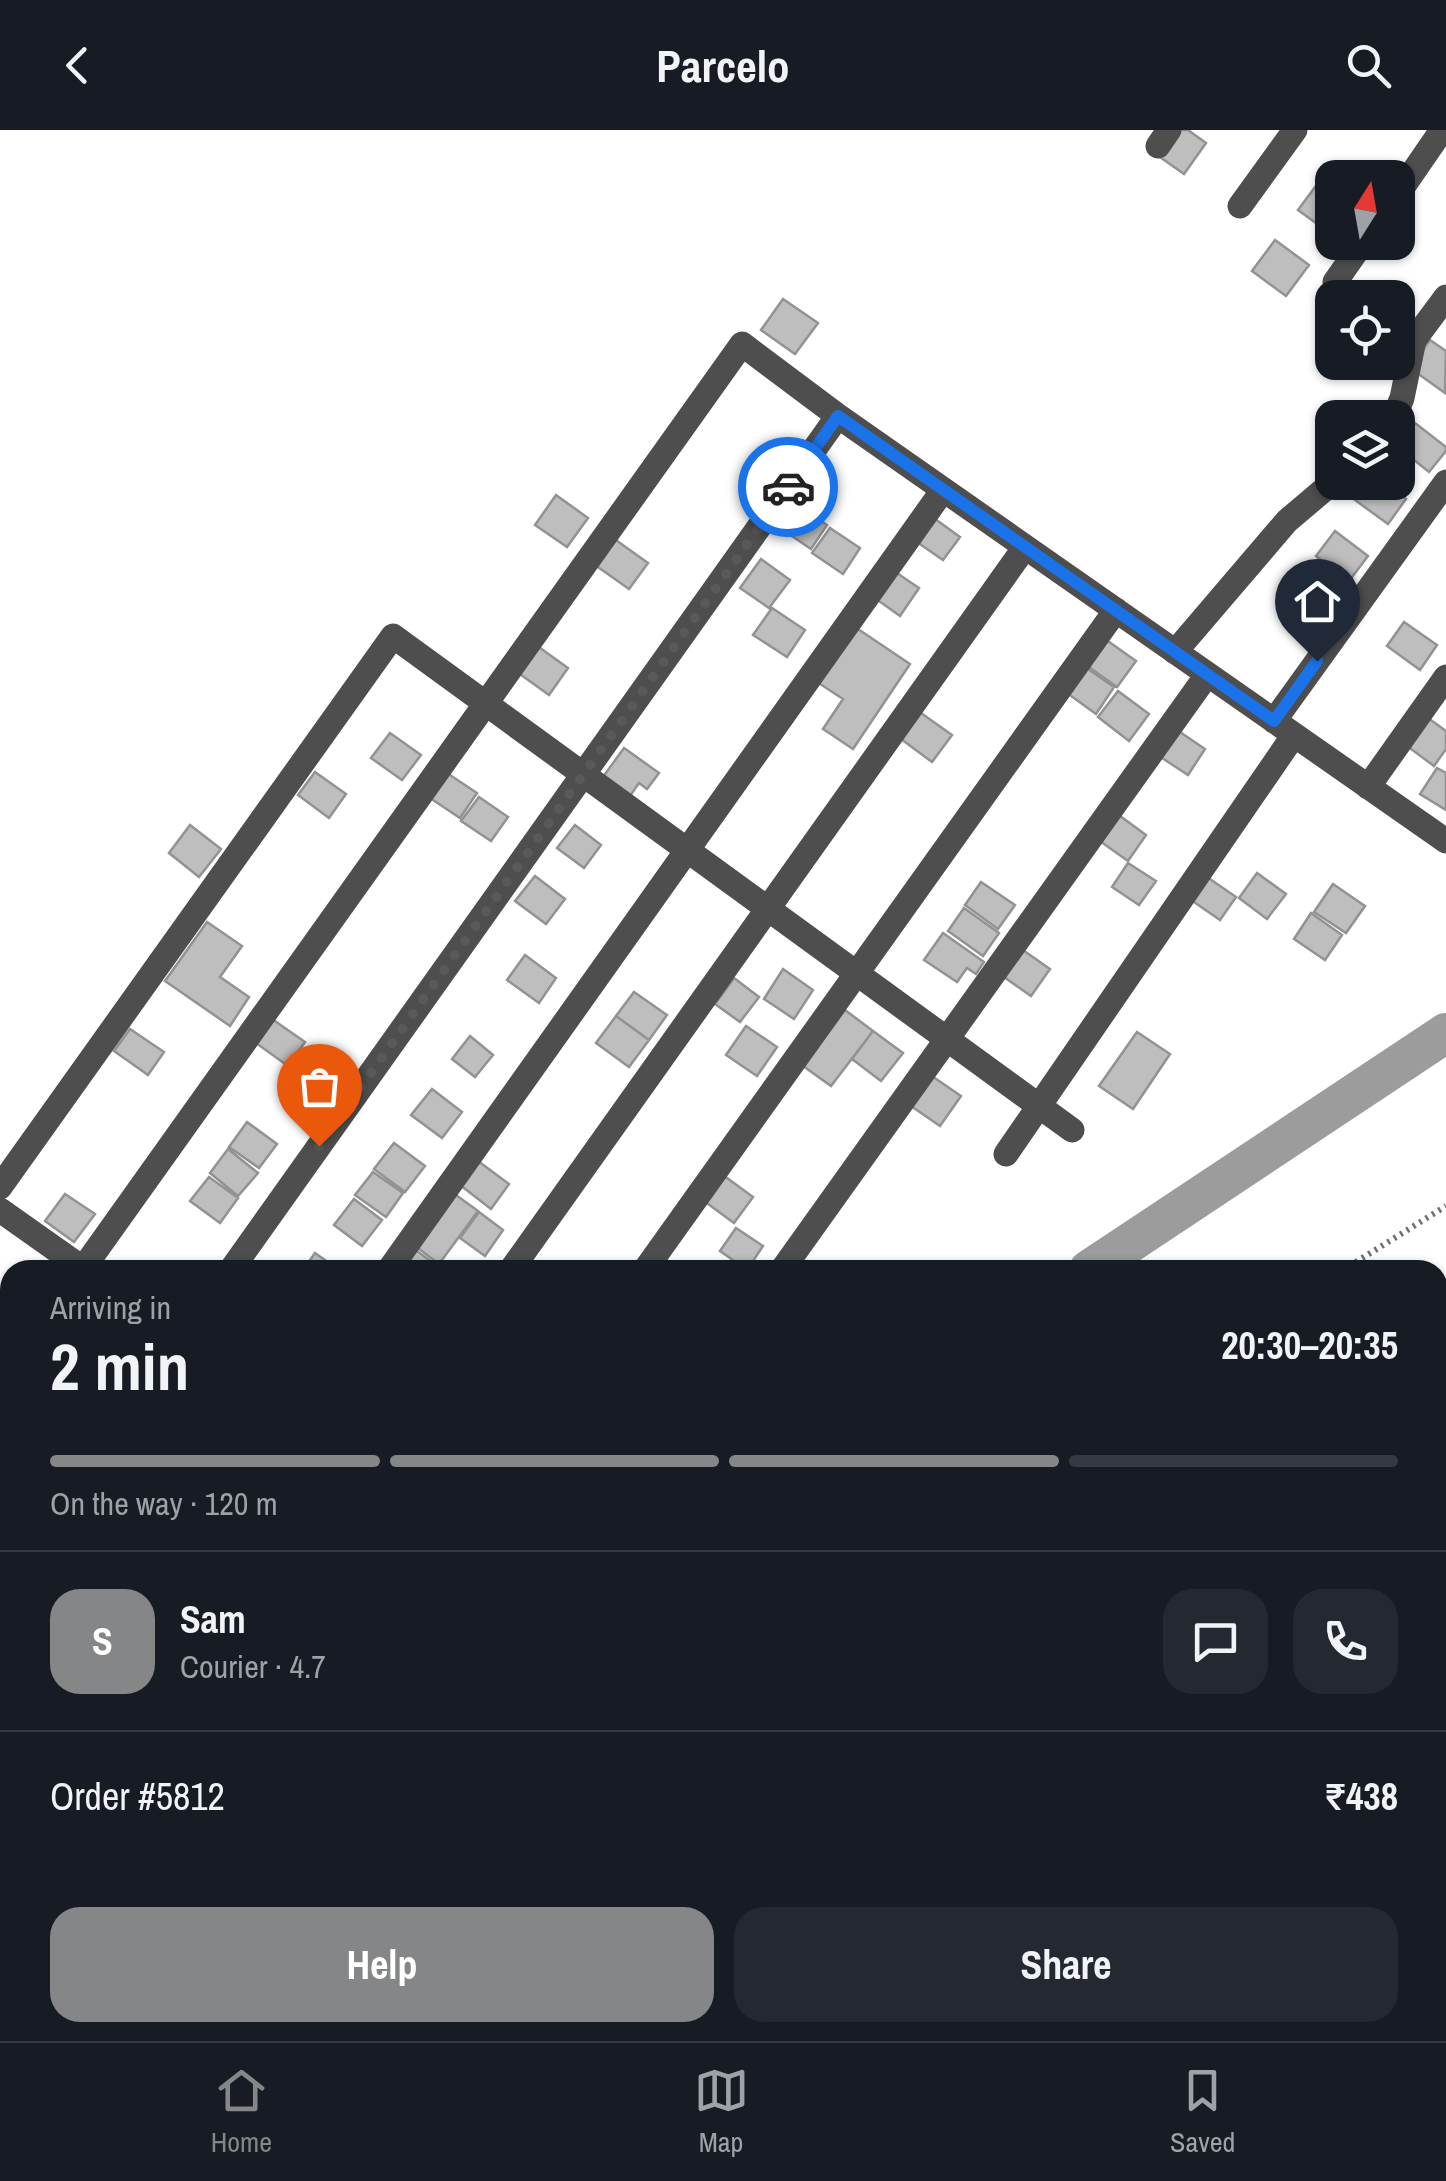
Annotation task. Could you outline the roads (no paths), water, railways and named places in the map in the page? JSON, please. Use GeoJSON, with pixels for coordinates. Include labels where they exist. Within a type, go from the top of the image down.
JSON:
{"type":"FeatureCollection","features":[{"type":"Feature","properties":{"kind":"street"},"geometry":{"type":"LineString","coordinates":[[1240,206],[1295,130]]}},
{"type":"Feature","properties":{"kind":"street"},"geometry":{"type":"LineString","coordinates":[[1415,169],[1442,130]]}},
{"type":"Feature","properties":{"kind":"street"},"geometry":{"type":"LineString","coordinates":[[1401,400],[1414,340],[1446,297]]}},
{"type":"Feature","properties":{"kind":"street"},"geometry":{"type":"LineString","coordinates":[[90,1260],[742,344],[838,416],[1446,842]]}},
{"type":"Feature","properties":{"kind":"street"},"geometry":{"type":"LineString","coordinates":[[238,1260],[838,416]]}},
{"type":"Feature","properties":{"kind":"street"},"geometry":{"type":"LineString","coordinates":[[1006,1154],[1446,482]]}},
{"type":"Feature","properties":{"kind":"street"},"geometry":{"type":"LineString","coordinates":[[396,1260],[943,490]]}},
{"type":"Feature","properties":{"kind":"street"},"geometry":{"type":"LineString","coordinates":[[1175,652],[1287,521],[1315,497]]}},
{"type":"Feature","properties":{"kind":"street"},"geometry":{"type":"LineString","coordinates":[[518,1260],[1025,547]]}},
{"type":"Feature","properties":{"kind":"street"},"geometry":{"type":"LineString","coordinates":[[652,1260],[1116,610]]}},
{"type":"Feature","properties":{"kind":"street"},"geometry":{"type":"LineString","coordinates":[[0,1187],[393,636],[1072,1130]]}},
{"type":"Feature","properties":{"kind":"street"},"geometry":{"type":"LineString","coordinates":[[789,1260],[1207,675]]}},
{"type":"Feature","properties":{"kind":"street"},"geometry":{"type":"LineString","coordinates":[[1368,787],[1446,677]]}},
{"type":"Feature","properties":{"kind":"street"},"geometry":{"type":"LineString","coordinates":[[0,1210],[69,1260]]}},
{"type":"Feature","properties":{"kind":"waterway"},"geometry":{"type":"LineString","coordinates":[[1104,1260],[1446,1033]]}}]}
